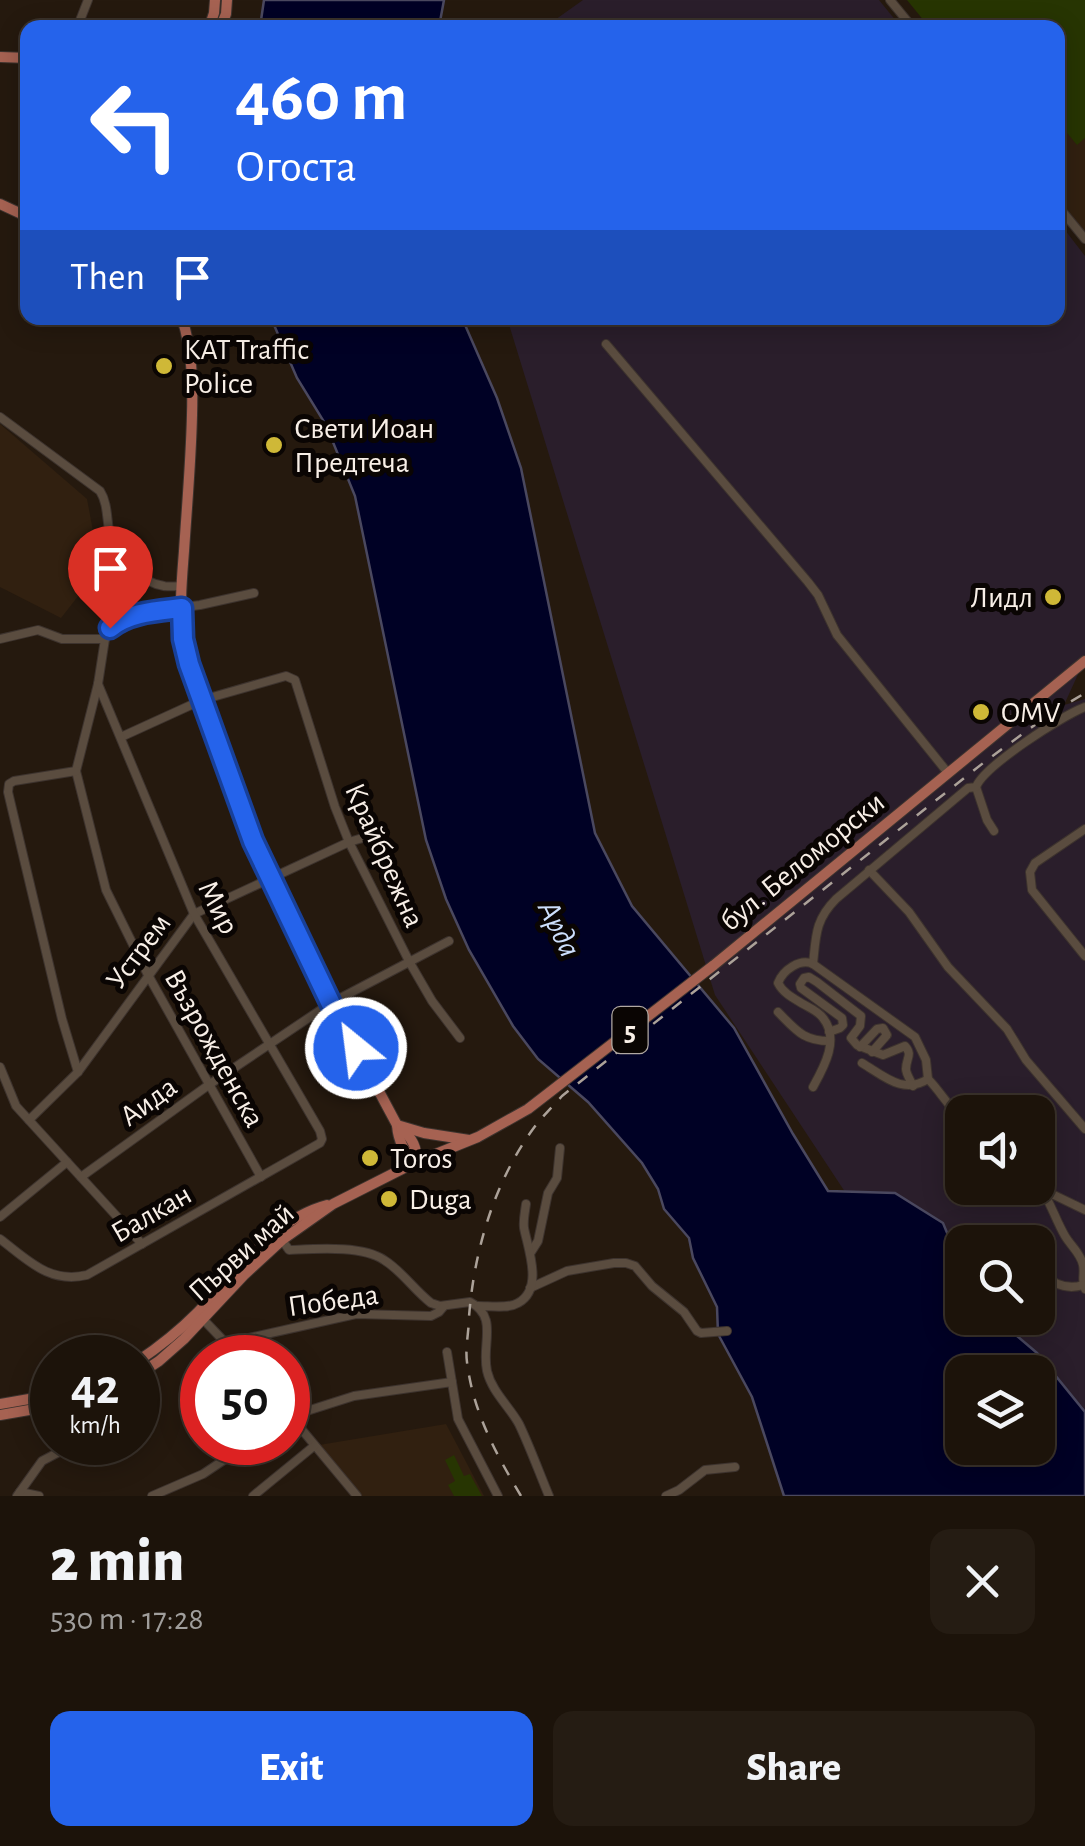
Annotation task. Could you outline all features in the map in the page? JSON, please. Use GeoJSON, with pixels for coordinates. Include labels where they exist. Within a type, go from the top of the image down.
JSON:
{"type":"FeatureCollection","features":[{"type":"Feature","properties":{"kind":"main road"},"geometry":{"type":"LineString","coordinates":[[184,325],[192,390],[181,586],[183,639],[189,664],[229,778],[270,877],[331,1004],[397,1124],[414,1144],[416,1162],[401,1143],[397,1124]]}},
{"type":"Feature","properties":{"kind":"main road","name":"бул. Беломорски"},"geometry":{"type":"LineString","coordinates":[[547,1095],[714,965],[1085,661]]}},
{"type":"Feature","properties":{"kind":"main road","name":"Първи май"},"geometry":{"type":"LineString","coordinates":[[160,1345],[201,1316],[282,1240],[333,1204],[510,1120],[547,1095]]}},
{"type":"Feature","properties":{"kind":"main road"},"geometry":{"type":"LineString","coordinates":[[397,1124],[424,1134],[470,1140]]}},
{"type":"Feature","properties":{"kind":"main road"},"geometry":{"type":"LineString","coordinates":[[396,1172],[401,1143]]}},
{"type":"Feature","properties":{"kind":"main road","name":"Първи май"},"geometry":{"type":"LineString","coordinates":[[160,1361],[272,1236],[314,1208],[333,1204]]}},
{"type":"Feature","properties":{"kind":"main road"},"geometry":{"type":"LineString","coordinates":[[0,1404],[30,1398]]}},
{"type":"Feature","properties":{"kind":"main road"},"geometry":{"type":"LineString","coordinates":[[0,1415],[30,1410]]}},
{"type":"Feature","properties":{"kind":"street"},"geometry":{"type":"LineString","coordinates":[[890,0],[906,20]]}},
{"type":"Feature","properties":{"kind":"street"},"geometry":{"type":"LineString","coordinates":[[1065,215],[1085,240]]}},
{"type":"Feature","properties":{"kind":"street"},"geometry":{"type":"LineString","coordinates":[[606,344],[808,582],[836,635],[948,773]]}},
{"type":"Feature","properties":{"kind":"street"},"geometry":{"type":"LineString","coordinates":[[0,417],[100,491],[105,498],[110,537],[127,564],[154,583],[181,586]]}},
{"type":"Feature","properties":{"kind":"street"},"geometry":{"type":"LineString","coordinates":[[78,1072],[8,792],[10,784],[76,771],[110,628],[148,612],[254,593]]}},
{"type":"Feature","properties":{"kind":"street"},"geometry":{"type":"LineString","coordinates":[[0,639],[38,630],[62,638],[105,639]]}},
{"type":"Feature","properties":{"kind":"street","name":"Крайбрежна"},"geometry":{"type":"LineString","coordinates":[[202,700],[286,676],[294,680],[349,842],[410,963],[460,1038]]}},
{"type":"Feature","properties":{"kind":"street","name":"Мир"},"geometry":{"type":"LineString","coordinates":[[98,684],[194,914],[322,1139]]}},
{"type":"Feature","properties":{"kind":"street"},"geometry":{"type":"LineString","coordinates":[[121,737],[202,700]]}},
{"type":"Feature","properties":{"kind":"street"},"geometry":{"type":"LineString","coordinates":[[813,964],[817,928],[824,910],[1015,750],[1085,708]]}},
{"type":"Feature","properties":{"kind":"street","name":"Възрожденска"},"geometry":{"type":"LineString","coordinates":[[76,771],[106,890],[148,975],[261,1177]]}},
{"type":"Feature","properties":{"kind":"street"},"geometry":{"type":"LineString","coordinates":[[976,786],[994,831]]}},
{"type":"Feature","properties":{"kind":"street"},"geometry":{"type":"LineString","coordinates":[[1085,829],[1036,863],[1030,872],[1032,890],[1085,956]]}},
{"type":"Feature","properties":{"kind":"street","name":"Устрем"},"geometry":{"type":"LineString","coordinates":[[29,1120],[78,1072],[194,914],[349,842],[376,834]]}},
{"type":"Feature","properties":{"kind":"street"},"geometry":{"type":"LineString","coordinates":[[869,870],[909,912],[948,967],[1008,1030],[1026,1060],[1085,1128]]}},
{"type":"Feature","properties":{"kind":"street","name":"Аида"},"geometry":{"type":"LineString","coordinates":[[81,1177],[269,1043],[331,1004],[449,942]]}},
{"type":"Feature","properties":{"kind":"street"},"geometry":{"type":"LineString","coordinates":[[813,1087],[830,1050],[826,1022],[778,983],[780,976],[806,961],[914,1037],[926,1060],[928,1079],[945,1097]]}},
{"type":"Feature","properties":{"kind":"street"},"geometry":{"type":"LineString","coordinates":[[778,1012],[803,1036],[814,1041],[840,1028],[844,1021],[839,1014],[801,988],[804,978],[810,977],[861,1016],[852,1038],[860,1047],[883,1055],[900,1046],[908,1048],[906,1068],[913,1086]]}},
{"type":"Feature","properties":{"kind":"street"},"geometry":{"type":"LineString","coordinates":[[860,1047],[883,1028],[887,1035],[872,1052]]}},
{"type":"Feature","properties":{"kind":"street"},"geometry":{"type":"LineString","coordinates":[[862,1063],[898,1085],[913,1086],[928,1079]]}},
{"type":"Feature","properties":{"kind":"street"},"geometry":{"type":"LineString","coordinates":[[0,1067],[10,1096],[29,1120],[142,1244]]}},
{"type":"Feature","properties":{"kind":"street","name":"Балкан"},"geometry":{"type":"LineString","coordinates":[[0,1239],[50,1276],[75,1278],[98,1270],[322,1139]]}},
{"type":"Feature","properties":{"kind":"street"},"geometry":{"type":"LineString","coordinates":[[531,1252],[538,1241],[548,1193],[557,1178],[560,1148]]}},
{"type":"Feature","properties":{"kind":"street"},"geometry":{"type":"LineString","coordinates":[[0,1216],[68,1162]]}},
{"type":"Feature","properties":{"kind":"street"},"geometry":{"type":"LineString","coordinates":[[1055,1195],[1085,1210]]}},
{"type":"Feature","properties":{"kind":"street"},"geometry":{"type":"LineString","coordinates":[[526,1204],[530,1288]]}},
{"type":"Feature","properties":{"kind":"street"},"geometry":{"type":"LineString","coordinates":[[1050,1205],[1084,1267],[1084,1288],[1055,1283]]}},
{"type":"Feature","properties":{"kind":"street"},"geometry":{"type":"LineString","coordinates":[[282,1240],[289,1250],[348,1250],[380,1257],[426,1299],[444,1306]]}},
{"type":"Feature","properties":{"kind":"street","name":"Победа"},"geometry":{"type":"LineString","coordinates":[[258,1335],[356,1314],[431,1316],[444,1306],[470,1302],[478,1306],[517,1304],[530,1288],[568,1271],[614,1263],[635,1266],[701,1333],[727,1331]]}},
{"type":"Feature","properties":{"kind":"street"},"geometry":{"type":"LineString","coordinates":[[478,1306],[484,1310],[487,1322],[486,1369],[520,1428],[549,1496]]}},
{"type":"Feature","properties":{"kind":"street"},"geometry":{"type":"LineString","coordinates":[[201,1316],[219,1335]]}},
{"type":"Feature","properties":{"kind":"street"},"geometry":{"type":"LineString","coordinates":[[447,1352],[458,1419],[498,1496]]}},
{"type":"Feature","properties":{"kind":"street"},"geometry":{"type":"LineString","coordinates":[[310,1409],[354,1396],[452,1382]]}},
{"type":"Feature","properties":{"kind":"street"},"geometry":{"type":"LineString","coordinates":[[310,1441],[357,1496]]}},
{"type":"Feature","properties":{"kind":"street"},"geometry":{"type":"LineString","coordinates":[[253,1496],[314,1446]]}},
{"type":"Feature","properties":{"kind":"street"},"geometry":{"type":"LineString","coordinates":[[18,1494],[39,1465]]}},
{"type":"Feature","properties":{"kind":"street"},"geometry":{"type":"LineString","coordinates":[[152,1496],[217,1465]]}},
{"type":"Feature","properties":{"kind":"street"},"geometry":{"type":"LineString","coordinates":[[666,1496],[705,1470],[735,1467]]}},
{"type":"Feature","properties":{"kind":"street"},"geometry":{"type":"LineString","coordinates":[[18,1494],[39,1496]]}},
{"type":"Feature","properties":{"kind":"shaded area"},"geometry":{"type":"Polygon","coordinates":[[[583,0],[879,0],[895,20],[555,20],[583,0]]]}},
{"type":"Feature","properties":{"kind":"shaded area"},"geometry":{"type":"Polygon","coordinates":[[[1085,114],[1085,232],[1065,207],[1065,132],[1085,114]]]}},
{"type":"Feature","properties":{"kind":"shaded area"},"geometry":{"type":"Polygon","coordinates":[[[1065,230],[1085,256],[1085,659],[1064,705],[1085,699],[1085,1496],[1055,1465],[1055,1355],[953,1355],[715,995],[509,325],[1065,325],[1065,230]]]}},
{"type":"Feature","properties":{"kind":"shaded area"},"geometry":{"type":"Polygon","coordinates":[[[0,424],[87,499],[104,563],[61,618],[0,587],[0,424]]]}},
{"type":"Feature","properties":{"kind":"shaded area"},"geometry":{"type":"Polygon","coordinates":[[[446,1424],[484,1496],[361,1496],[319,1445],[446,1424]]]}},
{"type":"Feature","properties":{"kind":"green space"},"geometry":{"type":"Polygon","coordinates":[[[907,0],[1085,0],[1085,138],[1077,145],[1065,130],[1065,20],[923,20],[907,0]]]}},
{"type":"Feature","properties":{"kind":"green space"},"geometry":{"type":"Polygon","coordinates":[[[454,1455],[464,1476],[470,1474],[482,1496],[454,1496],[448,1485],[455,1481],[445,1460],[454,1455]]]}},
{"type":"Feature","properties":{"kind":"water"},"geometry":{"type":"Polygon","coordinates":[[[264,0],[444,0],[440,20],[261,20],[264,0]]]}},
{"type":"Feature","properties":{"kind":"water","name":"Арда"},"geometry":{"type":"Polygon","coordinates":[[[274,325],[465,325],[497,398],[521,468],[595,833],[632,906],[734,1028],[828,1191],[895,1193],[943,1223],[945,1335],[1016,1335],[1039,1355],[945,1355],[945,1465],[1055,1465],[1055,1375],[1085,1412],[1085,1496],[784,1496],[752,1397],[718,1334],[717,1307],[693,1258],[689,1238],[664,1209],[658,1189],[642,1163],[588,1102],[538,1059],[513,1026],[469,950],[446,899],[426,840],[355,496],[326,425],[297,378],[274,325]]]}},
{"type":"Feature","properties":{"kind":"railway"},"geometry":{"type":"LineString","coordinates":[[521,1496],[480,1415],[466,1351],[476,1266],[489,1216],[509,1168],[536,1125],[562,1096],[987,760],[1085,693]]}},
{"type":"Feature","properties":{"kind":"place","name":"KAT Traffic Police"},"geometry":{"type":"Point","coordinates":[164,366]}},
{"type":"Feature","properties":{"kind":"place","name":"Свети Иоан Предтеча"},"geometry":{"type":"Point","coordinates":[274,445]}},
{"type":"Feature","properties":{"kind":"place","name":"Лидл"},"geometry":{"type":"Point","coordinates":[1053,597]}},
{"type":"Feature","properties":{"kind":"place","name":"OMV"},"geometry":{"type":"Point","coordinates":[981,712]}},
{"type":"Feature","properties":{"kind":"place","name":"Toros"},"geometry":{"type":"Point","coordinates":[370,1158]}},
{"type":"Feature","properties":{"kind":"place","name":"Duga"},"geometry":{"type":"Point","coordinates":[389,1199]}},
{"type":"Feature","properties":{"kind":"route"},"geometry":{"type":"LineString","coordinates":[[110,628],[133,616],[182,608],[189,664],[253,841],[356,1048]]}}]}
